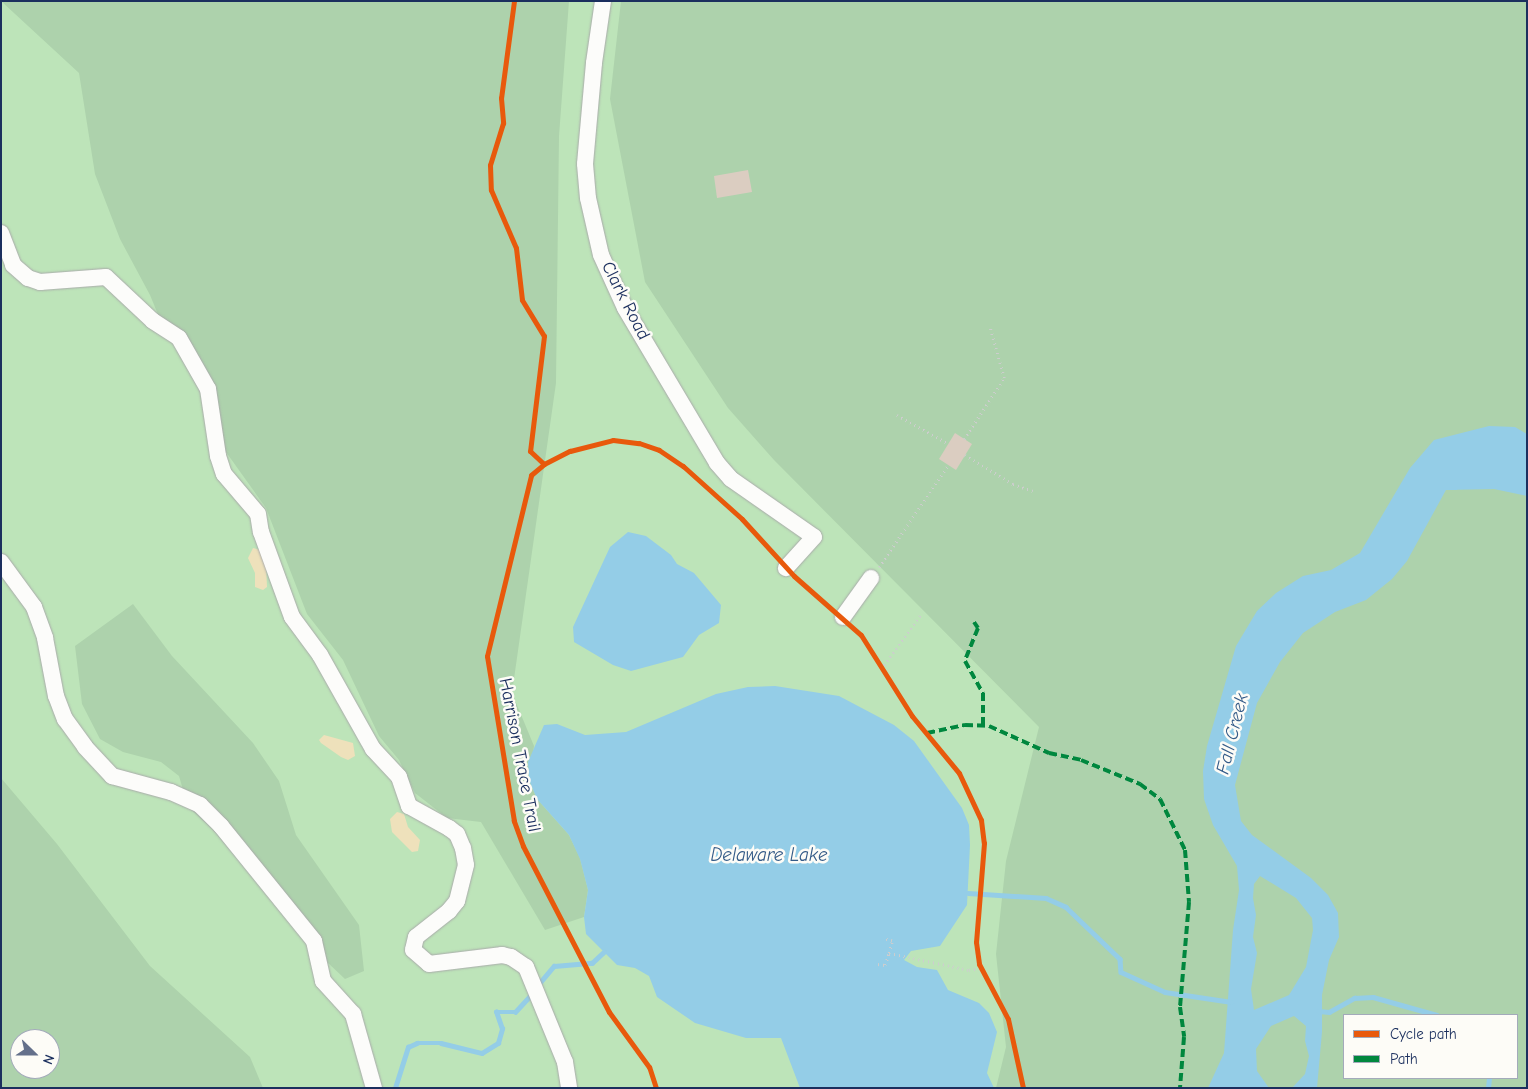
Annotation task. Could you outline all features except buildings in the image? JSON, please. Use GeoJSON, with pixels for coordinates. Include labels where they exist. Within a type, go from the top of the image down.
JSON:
{"type":"FeatureCollection","features":[{"type":"Feature","properties":{"kind":"street","name":"Clark Road"},"geometry":{"type":"LineString","coordinates":[[603,1],[594,63],[585,164],[588,198],[601,255],[625,308],[717,463],[731,479],[814,537],[786,568]]}},
{"type":"Feature","properties":{"kind":"street"},"geometry":{"type":"LineString","coordinates":[[1,233],[13,265],[28,278],[40,282],[106,277],[153,321],[178,338],[208,389],[218,456],[224,474],[258,514],[261,532],[292,617],[320,655],[373,749],[399,777],[410,806],[457,834],[463,848],[466,865],[456,901],[449,911],[416,937],[413,950],[429,964],[511,956],[526,967],[565,1062],[569,1088]]}},
{"type":"Feature","properties":{"kind":"street"},"geometry":{"type":"LineString","coordinates":[[1,562],[34,607],[45,638],[56,696],[65,719],[84,746],[112,776],[171,792],[200,805],[221,826],[314,941],[322,981],[353,1014],[374,1088]]}},
{"type":"Feature","properties":{"kind":"street"},"geometry":{"type":"LineString","coordinates":[[844,617],[871,578]]}},
{"type":"Feature","properties":{"kind":"path"},"geometry":{"type":"LineString","coordinates":[[964,439],[1004,378],[990,328]]}},
{"type":"Feature","properties":{"kind":"path"},"geometry":{"type":"LineString","coordinates":[[897,415],[948,444]]}},
{"type":"Feature","properties":{"kind":"path"},"geometry":{"type":"LineString","coordinates":[[965,455],[1013,484],[1033,491]]}},
{"type":"Feature","properties":{"kind":"path"},"geometry":{"type":"LineString","coordinates":[[871,578],[948,465]]}},
{"type":"Feature","properties":{"kind":"path"},"geometry":{"type":"LineString","coordinates":[[881,669],[921,614]]}},
{"type":"Feature","properties":{"kind":"path"},"geometry":{"type":"LineString","coordinates":[[876,660],[885,676]]}},
{"type":"Feature","properties":{"kind":"path"},"geometry":{"type":"LineString","coordinates":[[878,964],[885,965],[889,953],[892,941],[885,939]]}},
{"type":"Feature","properties":{"kind":"path"},"geometry":{"type":"LineString","coordinates":[[889,953],[968,970],[980,966],[985,975]]}},
{"type":"Feature","properties":{"kind":"green space"},"geometry":{"type":"Polygon","coordinates":[[[1,1],[1527,1],[1527,1088],[1,1088],[1,1]]]}},
{"type":"Feature","properties":{"kind":"green space"},"geometry":{"type":"Polygon","coordinates":[[[1,1],[569,1],[559,136],[556,383],[512,693],[534,746],[529,780],[537,799],[569,835],[580,858],[588,890],[584,917],[545,930],[481,822],[447,818],[415,793],[399,760],[379,736],[343,660],[307,614],[266,508],[211,431],[202,392],[183,356],[166,334],[150,295],[120,239],[95,174],[79,73],[1,1]]]}},
{"type":"Feature","properties":{"kind":"green space"},"geometry":{"type":"Polygon","coordinates":[[[621,1],[1527,1],[1527,1088],[996,1088],[1006,1047],[996,954],[1006,861],[1039,727],[774,460],[728,408],[645,282],[610,99],[621,1]]]}},
{"type":"Feature","properties":{"kind":"green space"},"geometry":{"type":"Polygon","coordinates":[[[133,604],[172,656],[253,743],[279,781],[296,835],[359,925],[364,971],[345,979],[308,944],[214,831],[188,807],[179,776],[161,762],[123,752],[100,739],[82,704],[75,646],[133,604]]]}},
{"type":"Feature","properties":{"kind":"green space"},"geometry":{"type":"Polygon","coordinates":[[[1,778],[57,844],[150,966],[250,1057],[263,1088],[1,1088],[1,778]]]}},
{"type":"Feature","properties":{"kind":"sand"},"geometry":{"type":"Polygon","coordinates":[[[253,548],[260,550],[266,564],[267,587],[263,590],[255,587],[255,573],[248,558],[253,548]]]}},
{"type":"Feature","properties":{"kind":"sand"},"geometry":{"type":"Polygon","coordinates":[[[324,735],[353,743],[355,756],[348,760],[341,757],[321,743],[319,740],[324,735]]]}},
{"type":"Feature","properties":{"kind":"sand"},"geometry":{"type":"Polygon","coordinates":[[[397,812],[404,814],[408,827],[420,840],[418,851],[412,852],[392,832],[390,819],[397,812]]]}},
{"type":"Feature","properties":{"kind":"water","name":"Fall Creek"},"geometry":{"type":"Polygon","coordinates":[[[1489,426],[1515,427],[1527,434],[1527,496],[1494,489],[1446,490],[1407,561],[1392,579],[1366,600],[1335,612],[1303,633],[1280,662],[1257,703],[1235,785],[1241,821],[1252,835],[1311,878],[1328,895],[1338,913],[1339,937],[1329,960],[1322,995],[1322,1032],[1317,1088],[1292,1088],[1305,1074],[1309,1056],[1305,1041],[1306,1026],[1294,1016],[1271,1026],[1256,1049],[1257,1071],[1269,1088],[1208,1088],[1224,1053],[1233,930],[1239,890],[1237,866],[1213,825],[1204,799],[1203,771],[1207,746],[1236,646],[1257,611],[1276,593],[1303,576],[1331,570],[1360,553],[1410,468],[1434,440],[1489,426]],[[1260,876],[1254,884],[1253,898],[1256,915],[1253,937],[1257,953],[1251,989],[1254,1010],[1289,995],[1306,967],[1313,930],[1312,918],[1296,898],[1260,876]]]}},
{"type":"Feature","properties":{"kind":"water"},"geometry":{"type":"Polygon","coordinates":[[[628,532],[646,536],[671,555],[677,564],[694,573],[721,605],[719,623],[699,635],[683,657],[631,671],[613,665],[574,642],[573,627],[610,547],[628,532]]]}},
{"type":"Feature","properties":{"kind":"water","name":"Delaware Lake"},"geometry":{"type":"Polygon","coordinates":[[[775,686],[839,696],[894,725],[914,741],[962,808],[969,825],[967,905],[940,946],[911,951],[904,960],[917,967],[937,970],[948,990],[979,1003],[989,1013],[997,1032],[987,1073],[994,1088],[800,1088],[781,1038],[746,1038],[695,1023],[657,997],[649,976],[635,968],[617,965],[586,934],[584,917],[588,890],[580,859],[569,835],[537,799],[529,780],[528,762],[544,725],[557,724],[585,735],[626,732],[716,694],[748,687],[775,686]]]}},
{"type":"Feature","properties":{"kind":"waterway"},"geometry":{"type":"LineString","coordinates":[[968,893],[1046,898],[1066,907],[1120,959],[1121,972],[1165,992],[1231,1002]]}},
{"type":"Feature","properties":{"kind":"waterway"},"geometry":{"type":"LineString","coordinates":[[537,986],[554,966],[592,963],[604,952]]}},
{"type":"Feature","properties":{"kind":"waterway"},"geometry":{"type":"LineString","coordinates":[[395,1088],[408,1047],[417,1043],[441,1043],[482,1053],[498,1043],[502,1029],[496,1012],[515,1012],[533,993]]}},
{"type":"Feature","properties":{"kind":"waterway"},"geometry":{"type":"LineString","coordinates":[[1318,1011],[1329,1012],[1354,998],[1373,997],[1433,1014]]}},
{"type":"Feature","properties":{"kind":"waterway"},"geometry":{"type":"LineString","coordinates":[[1488,1088],[1489,1079]]}},
{"type":"Feature","properties":{"kind":"marked path"},"geometry":{"type":"LineString","coordinates":[[974,622],[978,628],[965,661],[983,693],[983,725]]}},
{"type":"Feature","properties":{"kind":"marked path"},"geometry":{"type":"LineString","coordinates":[[927,733],[965,725],[989,726],[1049,753],[1081,760],[1140,784],[1160,799],[1185,850],[1189,902],[1180,1007],[1184,1037],[1180,1088]]}},
{"type":"Feature","properties":{"kind":"cycle path"},"geometry":{"type":"LineString","coordinates":[[514,1],[501,98],[503,123],[490,165],[491,190],[516,248],[522,300],[544,336],[530,451],[544,464]]}},
{"type":"Feature","properties":{"kind":"cycle path","name":"Harrison Trace Trail"},"geometry":{"type":"LineString","coordinates":[[656,1088],[649,1067],[609,1012],[523,846],[514,821],[487,656],[531,475],[544,464],[570,451],[613,440],[639,443],[659,450],[683,466],[742,519],[794,576],[861,635],[912,716],[959,773],[981,820],[984,843],[976,942],[979,964],[1008,1019],[1023,1088]]}}]}
